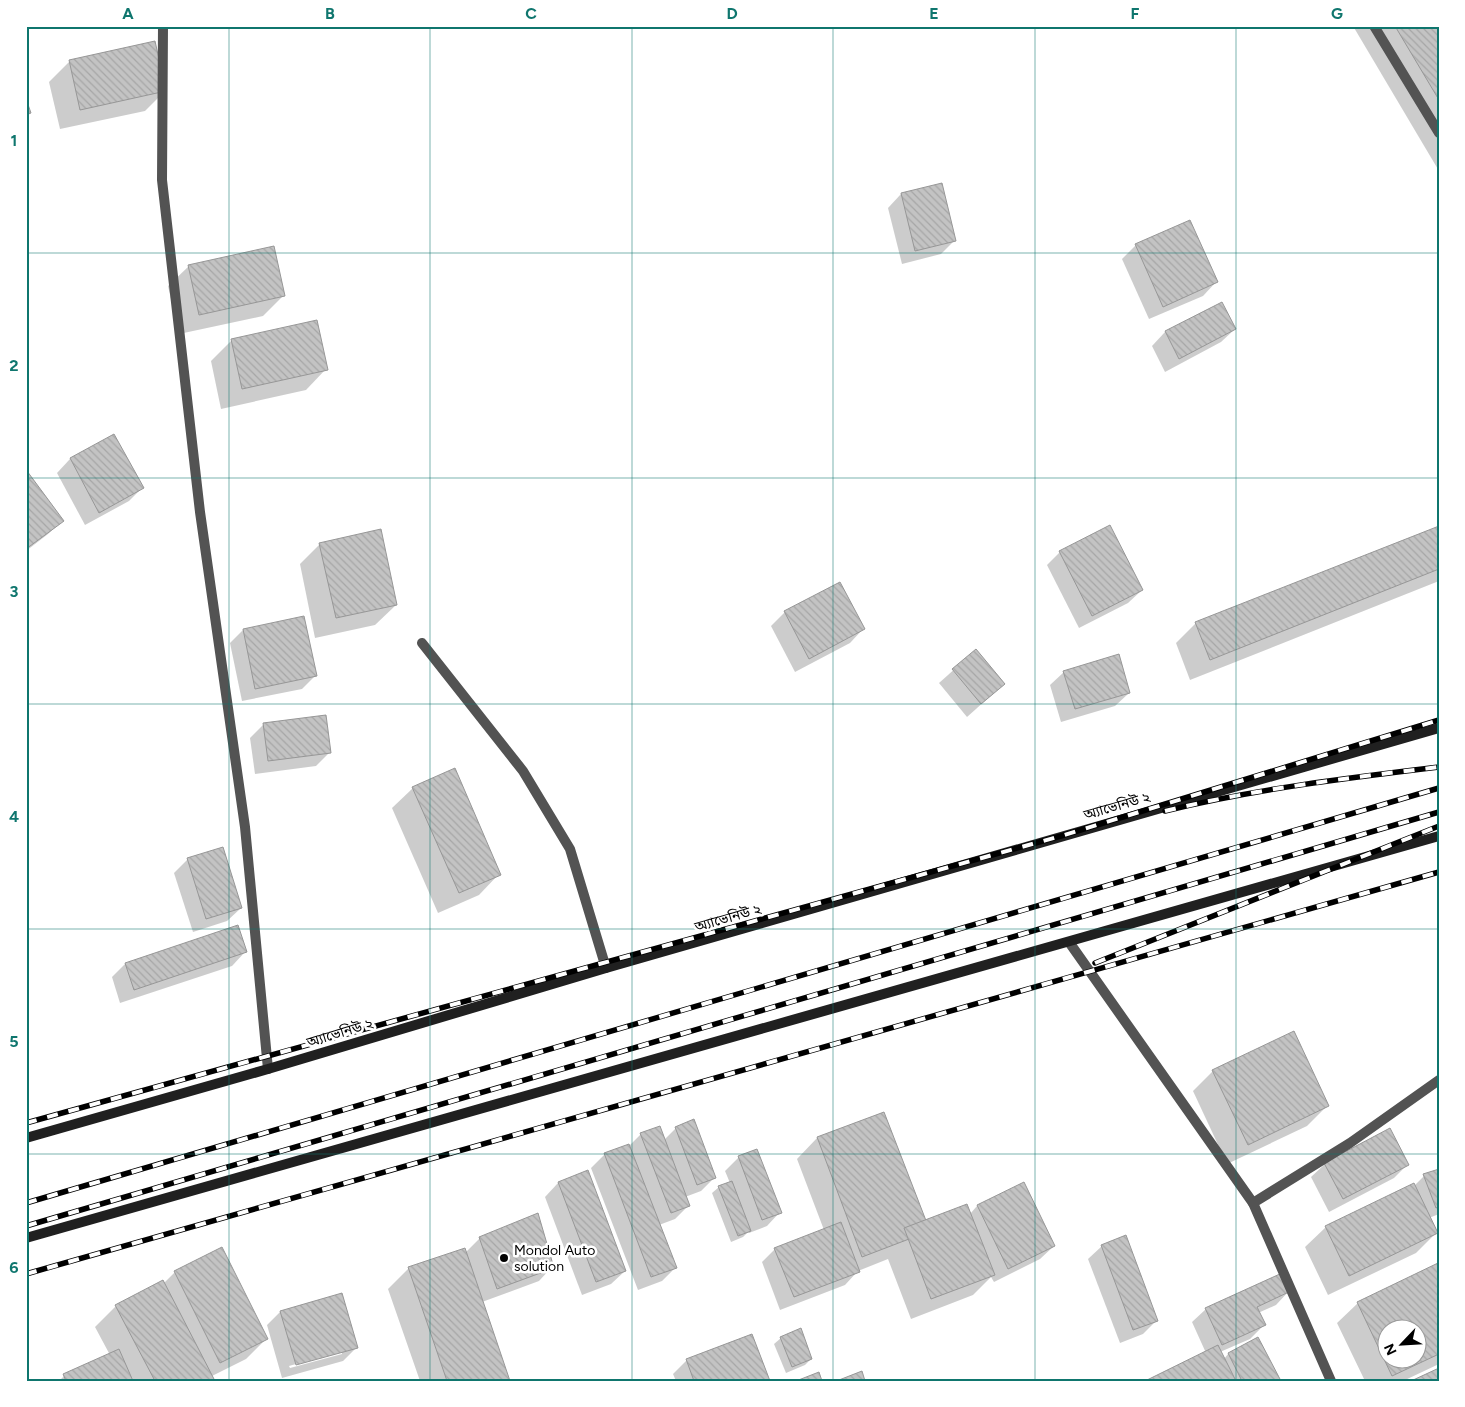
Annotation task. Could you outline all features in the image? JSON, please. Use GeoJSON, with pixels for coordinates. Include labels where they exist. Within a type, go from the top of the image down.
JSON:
{"type":"FeatureCollection","features":[{"type":"Feature","properties":{"kind":"main road","name":"অ্যাভেনিউ ২"},"geometry":{"type":"LineString","coordinates":[[26,1138],[268,1069],[606,968],[1439,728]]}},
{"type":"Feature","properties":{"kind":"main road"},"geometry":{"type":"LineString","coordinates":[[26,1238],[1439,836]]}},
{"type":"Feature","properties":{"kind":"street"},"geometry":{"type":"LineString","coordinates":[[163,26],[162,180],[200,512],[246,827],[268,1069]]}},
{"type":"Feature","properties":{"kind":"street"},"geometry":{"type":"LineString","coordinates":[[1374,26],[1439,133]]}},
{"type":"Feature","properties":{"kind":"street"},"geometry":{"type":"LineString","coordinates":[[422,643],[522,771],[570,849],[606,968]]}},
{"type":"Feature","properties":{"kind":"street"},"geometry":{"type":"LineString","coordinates":[[1069,942],[1254,1203],[1331,1381]]}},
{"type":"Feature","properties":{"kind":"street"},"geometry":{"type":"LineString","coordinates":[[1254,1203],[1350,1143],[1439,1080]]}},
{"type":"Feature","properties":{"kind":"building"},"geometry":{"type":"Polygon","coordinates":[[[1395,26],[1439,26],[1439,100],[1395,26]]]}},
{"type":"Feature","properties":{"kind":"building"},"geometry":{"type":"Polygon","coordinates":[[[155,41],[166,91],[80,110],[69,60],[155,41]]]}},
{"type":"Feature","properties":{"kind":"building"},"geometry":{"type":"Polygon","coordinates":[[[26,99],[31,113],[26,115],[26,99]]]}},
{"type":"Feature","properties":{"kind":"building"},"geometry":{"type":"Polygon","coordinates":[[[942,183],[956,241],[915,251],[901,193],[942,183]]]}},
{"type":"Feature","properties":{"kind":"building"},"geometry":{"type":"Polygon","coordinates":[[[1190,220],[1218,282],[1163,307],[1135,244],[1190,220]]]}},
{"type":"Feature","properties":{"kind":"building"},"geometry":{"type":"Polygon","coordinates":[[[274,246],[285,296],[199,315],[188,265],[274,246]]]}},
{"type":"Feature","properties":{"kind":"building"},"geometry":{"type":"Polygon","coordinates":[[[1222,302],[1236,329],[1179,359],[1165,331],[1222,302]]]}},
{"type":"Feature","properties":{"kind":"building"},"geometry":{"type":"Polygon","coordinates":[[[317,320],[328,370],[242,389],[231,339],[317,320]]]}},
{"type":"Feature","properties":{"kind":"building"},"geometry":{"type":"Polygon","coordinates":[[[114,434],[144,488],[99,513],[70,458],[114,434]]]}},
{"type":"Feature","properties":{"kind":"building"},"geometry":{"type":"Polygon","coordinates":[[[26,472],[64,521],[26,549],[26,472]]]}},
{"type":"Feature","properties":{"kind":"building"},"geometry":{"type":"Polygon","coordinates":[[[1110,525],[1143,590],[1092,616],[1059,551],[1110,525]]]}},
{"type":"Feature","properties":{"kind":"building"},"geometry":{"type":"Polygon","coordinates":[[[1439,526],[1439,569],[1210,660],[1195,622],[1439,526]]]}},
{"type":"Feature","properties":{"kind":"building"},"geometry":{"type":"Polygon","coordinates":[[[381,529],[397,605],[336,618],[319,543],[381,529]]]}},
{"type":"Feature","properties":{"kind":"building"},"geometry":{"type":"Polygon","coordinates":[[[840,582],[865,629],[809,659],[784,611],[840,582]]]}},
{"type":"Feature","properties":{"kind":"building"},"geometry":{"type":"Polygon","coordinates":[[[304,616],[317,676],[255,689],[243,629],[304,616]]]}},
{"type":"Feature","properties":{"kind":"building"},"geometry":{"type":"Polygon","coordinates":[[[976,649],[1005,684],[981,704],[952,669],[976,649]]]}},
{"type":"Feature","properties":{"kind":"building"},"geometry":{"type":"Polygon","coordinates":[[[1119,654],[1130,693],[1075,709],[1063,671],[1119,654]]]}},
{"type":"Feature","properties":{"kind":"building"},"geometry":{"type":"Polygon","coordinates":[[[326,715],[331,753],[268,761],[263,723],[326,715]]]}},
{"type":"Feature","properties":{"kind":"building"},"geometry":{"type":"Polygon","coordinates":[[[455,768],[501,875],[459,893],[412,787],[455,768]]]}},
{"type":"Feature","properties":{"kind":"building"},"geometry":{"type":"Polygon","coordinates":[[[223,847],[242,908],[206,919],[187,858],[223,847]]]}},
{"type":"Feature","properties":{"kind":"building"},"geometry":{"type":"Polygon","coordinates":[[[238,925],[247,952],[134,990],[125,963],[238,925]]]}},
{"type":"Feature","properties":{"kind":"building"},"geometry":{"type":"Polygon","coordinates":[[[1294,1031],[1329,1106],[1248,1145],[1212,1070],[1294,1031]]]}},
{"type":"Feature","properties":{"kind":"building"},"geometry":{"type":"Polygon","coordinates":[[[884,1112],[930,1231],[862,1257],[817,1137],[884,1112]]]}},
{"type":"Feature","properties":{"kind":"building"},"geometry":{"type":"Polygon","coordinates":[[[694,1119],[716,1178],[697,1185],[675,1127],[694,1119]]]}},
{"type":"Feature","properties":{"kind":"building"},"geometry":{"type":"Polygon","coordinates":[[[660,1126],[690,1206],[671,1213],[640,1133],[660,1126]]]}},
{"type":"Feature","properties":{"kind":"building"},"geometry":{"type":"Polygon","coordinates":[[[1390,1128],[1409,1165],[1343,1199],[1324,1163],[1390,1128]]]}},
{"type":"Feature","properties":{"kind":"building"},"geometry":{"type":"Polygon","coordinates":[[[629,1144],[677,1268],[651,1277],[604,1153],[629,1144]]]}},
{"type":"Feature","properties":{"kind":"building"},"geometry":{"type":"Polygon","coordinates":[[[757,1149],[782,1213],[762,1220],[738,1156],[757,1149]]]}},
{"type":"Feature","properties":{"kind":"building"},"geometry":{"type":"Polygon","coordinates":[[[1439,1169],[1439,1207],[1436,1208],[1423,1174],[1439,1169]]]}},
{"type":"Feature","properties":{"kind":"building"},"geometry":{"type":"Polygon","coordinates":[[[588,1170],[626,1271],[596,1282],[558,1182],[588,1170]]]}},
{"type":"Feature","properties":{"kind":"building"},"geometry":{"type":"Polygon","coordinates":[[[732,1181],[751,1231],[738,1236],[718,1186],[732,1181]]]}},
{"type":"Feature","properties":{"kind":"building"},"geometry":{"type":"Polygon","coordinates":[[[1024,1182],[1055,1246],[1008,1269],[977,1205],[1024,1182]]]}},
{"type":"Feature","properties":{"kind":"building"},"geometry":{"type":"Polygon","coordinates":[[[1414,1183],[1438,1233],[1349,1276],[1325,1226],[1414,1183]]]}},
{"type":"Feature","properties":{"kind":"building"},"geometry":{"type":"Polygon","coordinates":[[[967,1204],[995,1275],[931,1299],[904,1228],[967,1204]]]}},
{"type":"Feature","properties":{"kind":"building"},"geometry":{"type":"Polygon","coordinates":[[[538,1213],[554,1268],[497,1289],[479,1237],[538,1213]]]}},
{"type":"Feature","properties":{"kind":"building"},"geometry":{"type":"Polygon","coordinates":[[[841,1222],[860,1272],[794,1297],[774,1248],[841,1222]]]}},
{"type":"Feature","properties":{"kind":"building"},"geometry":{"type":"Polygon","coordinates":[[[1126,1235],[1158,1321],[1133,1330],[1101,1245],[1126,1235]]]}},
{"type":"Feature","properties":{"kind":"building"},"geometry":{"type":"Polygon","coordinates":[[[222,1247],[268,1339],[220,1363],[174,1271],[222,1247]]]}},
{"type":"Feature","properties":{"kind":"building"},"geometry":{"type":"Polygon","coordinates":[[[465,1248],[510,1381],[447,1381],[408,1267],[465,1248]]]}},
{"type":"Feature","properties":{"kind":"building"},"geometry":{"type":"Polygon","coordinates":[[[1438,1263],[1439,1354],[1428,1359],[1428,1320],[1378,1320],[1378,1346],[1357,1302],[1438,1263]]]}},
{"type":"Feature","properties":{"kind":"building"},"geometry":{"type":"Polygon","coordinates":[[[1282,1273],[1291,1291],[1257,1307],[1266,1325],[1222,1345],[1205,1308],[1282,1273]]]}},
{"type":"Feature","properties":{"kind":"building"},"geometry":{"type":"Polygon","coordinates":[[[163,1280],[215,1381],[155,1381],[115,1305],[163,1280]]]}},
{"type":"Feature","properties":{"kind":"building"},"geometry":{"type":"Polygon","coordinates":[[[342,1293],[358,1348],[296,1365],[280,1311],[342,1293]]]}},
{"type":"Feature","properties":{"kind":"building"},"geometry":{"type":"Polygon","coordinates":[[[801,1328],[812,1359],[792,1367],[780,1337],[801,1328]]]}},
{"type":"Feature","properties":{"kind":"building"},"geometry":{"type":"Polygon","coordinates":[[[752,1334],[770,1381],[694,1381],[686,1359],[752,1334]]]}},
{"type":"Feature","properties":{"kind":"building"},"geometry":{"type":"Polygon","coordinates":[[[1258,1337],[1281,1381],[1242,1381],[1228,1353],[1258,1337]]]}},
{"type":"Feature","properties":{"kind":"building"},"geometry":{"type":"Polygon","coordinates":[[[1218,1345],[1236,1381],[1145,1381],[1218,1345]]]}},
{"type":"Feature","properties":{"kind":"building"},"geometry":{"type":"Polygon","coordinates":[[[119,1349],[133,1381],[66,1381],[63,1374],[119,1349]]]}},
{"type":"Feature","properties":{"kind":"building"},"geometry":{"type":"Polygon","coordinates":[[[1439,1368],[1439,1381],[1411,1381],[1439,1368]]]}},
{"type":"Feature","properties":{"kind":"building"},"geometry":{"type":"Polygon","coordinates":[[[1389,1370],[1405,1370],[1392,1376],[1389,1370]]]}},
{"type":"Feature","properties":{"kind":"building"},"geometry":{"type":"Polygon","coordinates":[[[862,1371],[865,1381],[839,1381],[839,1380],[862,1371]]]}},
{"type":"Feature","properties":{"kind":"building"},"geometry":{"type":"Polygon","coordinates":[[[819,1372],[822,1381],[796,1381],[819,1372]]]}},
{"type":"Feature","properties":{"kind":"railway"},"geometry":{"type":"LineString","coordinates":[[26,1123],[1061,836],[1439,720]]}},
{"type":"Feature","properties":{"kind":"railway"},"geometry":{"type":"LineString","coordinates":[[1165,811],[1267,790],[1439,767]]}},
{"type":"Feature","properties":{"kind":"railway"},"geometry":{"type":"LineString","coordinates":[[26,1203],[1439,788]]}},
{"type":"Feature","properties":{"kind":"railway"},"geometry":{"type":"LineString","coordinates":[[26,1226],[1439,812]]}},
{"type":"Feature","properties":{"kind":"railway"},"geometry":{"type":"LineString","coordinates":[[1095,963],[1439,826]]}},
{"type":"Feature","properties":{"kind":"railway"},"geometry":{"type":"LineString","coordinates":[[26,1274],[1439,872]]}},
{"type":"Feature","properties":{"kind":"place","name":"Mondol Auto solution"},"geometry":{"type":"Point","coordinates":[504,1258]}}]}
